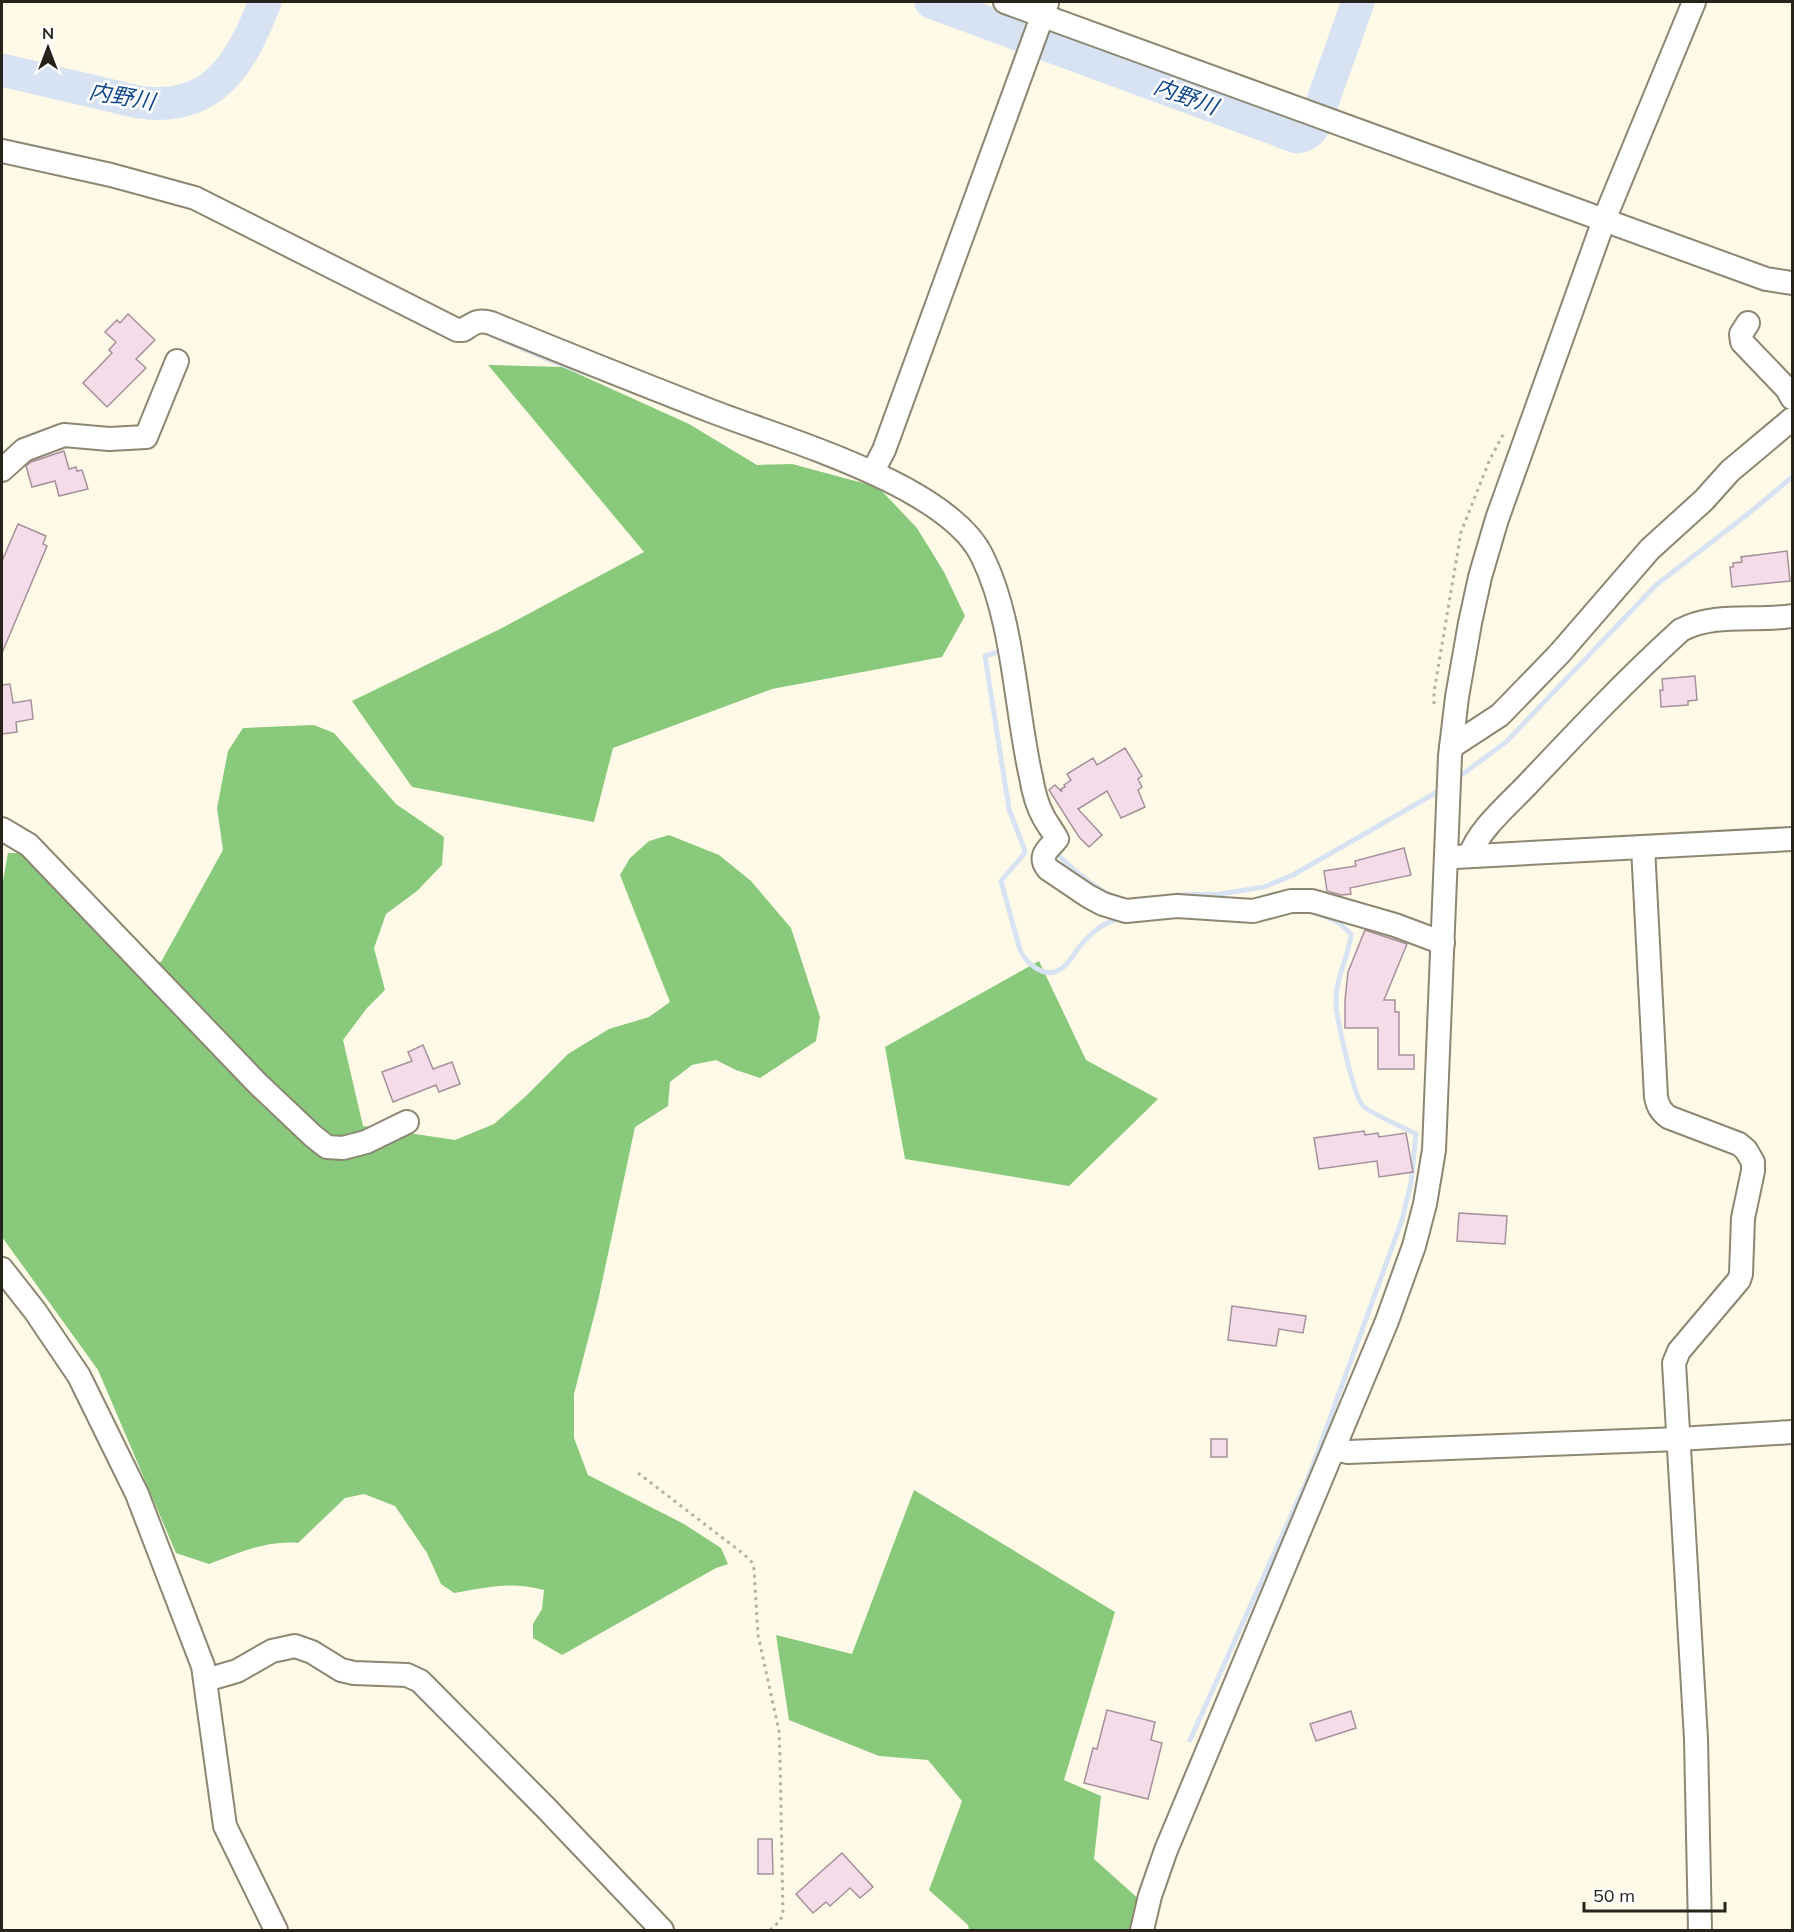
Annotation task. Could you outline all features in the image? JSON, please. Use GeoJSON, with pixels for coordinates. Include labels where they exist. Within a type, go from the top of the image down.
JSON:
{"type":"FeatureCollection","features":[{"type":"Feature","properties":{"kind":"street"},"geometry":{"type":"LineString","coordinates":[[1005,2],[1045,8],[1604,220],[1766,279],[1792,283]]}},
{"type":"Feature","properties":{"kind":"street"},"geometry":{"type":"LineString","coordinates":[[1142,1930],[1150,1896],[1166,1850],[1387,1321],[1414,1246],[1425,1204],[1434,1150],[1437,1111],[1451,747],[1457,697],[1480,577],[1497,519],[1604,220],[1694,2]]}},
{"type":"Feature","properties":{"kind":"street"},"geometry":{"type":"LineString","coordinates":[[873,471],[884,450],[1045,8]]}},
{"type":"Feature","properties":{"kind":"street"},"geometry":{"type":"LineString","coordinates":[[2,151],[195,198],[457,330],[463,330],[474,321],[482,320],[719,414],[873,471],[926,501],[957,524],[971,537],[993,580],[1001,609],[1031,778],[1042,814],[1057,839],[1043,855],[1044,864],[1048,869],[1088,896],[1103,904],[1126,911],[1177,906],[1252,911],[1298,899],[1395,925],[1443,943]]}},
{"type":"Feature","properties":{"kind":"street"},"geometry":{"type":"LineString","coordinates":[[1748,324],[1741,334],[1742,342],[1787,389],[1792,398]]}},
{"type":"Feature","properties":{"kind":"street"},"geometry":{"type":"LineString","coordinates":[[2,470],[24,450],[64,435],[109,439],[146,437],[177,361]]}},
{"type":"Feature","properties":{"kind":"street"},"geometry":{"type":"LineString","coordinates":[[1451,747],[1500,715],[1560,653],[1650,549],[1704,500],[1730,471],[1792,419]]}},
{"type":"Feature","properties":{"kind":"street"},"geometry":{"type":"LineString","coordinates":[[1470,856],[1478,838],[1518,794],[1613,694],[1681,630],[1692,624],[1720,619],[1792,616]]}},
{"type":"Feature","properties":{"kind":"street"},"geometry":{"type":"LineString","coordinates":[[2,829],[29,845],[258,1084],[327,1147],[343,1148],[366,1142],[407,1122]]}},
{"type":"Feature","properties":{"kind":"street"},"geometry":{"type":"LineString","coordinates":[[1446,858],[1792,839]]}},
{"type":"Feature","properties":{"kind":"street"},"geometry":{"type":"LineString","coordinates":[[1643,847],[1658,1106],[1660,1111],[1668,1117],[1738,1144],[1746,1150],[1754,1162],[1743,1218],[1742,1264],[1739,1280],[1676,1357],[1674,1371],[1696,1739],[1700,1930]]}},
{"type":"Feature","properties":{"kind":"street"},"geometry":{"type":"LineString","coordinates":[[2,1269],[62,1349],[89,1396],[137,1494],[197,1647],[206,1680],[225,1827],[269,1927]]}},
{"type":"Feature","properties":{"kind":"street"},"geometry":{"type":"LineString","coordinates":[[1334,1449],[1348,1452],[1679,1439],[1792,1432]]}},
{"type":"Feature","properties":{"kind":"street"},"geometry":{"type":"LineString","coordinates":[[206,1680],[237,1671],[272,1651],[295,1646],[312,1652],[341,1670],[407,1675],[420,1681],[546,1808],[662,1930]]}},
{"type":"Feature","properties":{"kind":"path"},"geometry":{"type":"LineString","coordinates":[[638,1473],[741,1552],[751,1561],[754,1569],[758,1635],[780,1748],[783,1915],[770,1930]]}},
{"type":"Feature","properties":{"kind":"green space"},"geometry":{"type":"Polygon","coordinates":[[[488,365],[563,367],[689,424],[757,465],[792,464],[878,487],[917,528],[944,572],[965,616],[942,657],[772,689],[613,748],[594,822],[412,787],[352,701],[500,629],[644,552],[488,365]]]}},
{"type":"Feature","properties":{"kind":"green space"},"geometry":{"type":"Polygon","coordinates":[[[314,725],[334,733],[396,804],[444,837],[442,865],[417,891],[386,914],[374,948],[385,990],[367,1008],[343,1040],[363,1126],[455,1140],[494,1124],[568,1054],[609,1029],[649,1017],[670,1002],[620,875],[630,858],[649,841],[669,835],[719,855],[751,881],[791,928],[820,1017],[816,1041],[760,1078],[716,1060],[692,1065],[670,1082],[668,1106],[635,1127],[598,1301],[574,1394],[574,1438],[588,1475],[684,1524],[721,1548],[728,1564],[716,1568],[562,1655],[533,1638],[533,1624],[542,1609],[544,1590],[510,1585],[454,1593],[441,1584],[427,1553],[395,1506],[364,1494],[345,1498],[298,1543],[264,1545],[209,1564],[176,1553],[98,1370],[2,1237],[2,886],[8,853],[19,853],[146,961],[161,962],[223,850],[217,808],[228,751],[243,728],[314,725]]]}},
{"type":"Feature","properties":{"kind":"green space"},"geometry":{"type":"Polygon","coordinates":[[[1039,961],[1086,1060],[1158,1099],[1069,1186],[905,1159],[885,1047],[1039,961]]]}},
{"type":"Feature","properties":{"kind":"green space"},"geometry":{"type":"Polygon","coordinates":[[[914,1490],[1115,1612],[1064,1780],[1101,1796],[1094,1859],[1141,1901],[1139,1930],[969,1930],[968,1925],[929,1890],[962,1801],[928,1760],[879,1756],[789,1720],[776,1635],[852,1654],[914,1490]]]}},
{"type":"Feature","properties":{"kind":"building"},"geometry":{"type":"Polygon","coordinates":[[[128,314],[155,340],[136,359],[146,368],[107,407],[83,383],[112,353],[109,350],[116,342],[105,332],[117,320],[120,323],[128,314]]]}},
{"type":"Feature","properties":{"kind":"building"},"geometry":{"type":"Polygon","coordinates":[[[64,451],[69,469],[76,467],[77,471],[82,470],[88,489],[59,496],[55,481],[32,487],[26,466],[31,462],[64,451]]]}},
{"type":"Feature","properties":{"kind":"building"},"geometry":{"type":"Polygon","coordinates":[[[18,524],[46,536],[43,544],[47,546],[2,653],[2,561],[18,524]]]}},
{"type":"Feature","properties":{"kind":"building"},"geometry":{"type":"Polygon","coordinates":[[[1787,551],[1790,581],[1732,587],[1730,567],[1733,567],[1733,563],[1742,562],[1741,557],[1787,551]]]}},
{"type":"Feature","properties":{"kind":"building"},"geometry":{"type":"Polygon","coordinates":[[[1695,676],[1697,700],[1688,701],[1688,705],[1661,707],[1662,679],[1695,676]]]}},
{"type":"Feature","properties":{"kind":"building"},"geometry":{"type":"Polygon","coordinates":[[[10,684],[13,703],[31,700],[33,719],[16,722],[17,732],[2,734],[2,685],[10,684]]]}},
{"type":"Feature","properties":{"kind":"building"},"geometry":{"type":"Polygon","coordinates":[[[1125,748],[1142,776],[1138,779],[1142,787],[1138,790],[1145,807],[1121,818],[1107,791],[1078,809],[1102,835],[1089,847],[1079,837],[1049,790],[1055,785],[1062,792],[1064,785],[1071,780],[1067,774],[1093,758],[1097,765],[1125,748]]]}},
{"type":"Feature","properties":{"kind":"building"},"geometry":{"type":"Polygon","coordinates":[[[1404,848],[1411,875],[1350,888],[1351,894],[1341,895],[1327,891],[1324,871],[1356,866],[1355,861],[1404,848]]]}},
{"type":"Feature","properties":{"kind":"building"},"geometry":{"type":"Polygon","coordinates":[[[1365,930],[1407,944],[1384,1000],[1395,1000],[1395,1012],[1399,1012],[1399,1055],[1414,1055],[1414,1069],[1378,1069],[1378,1028],[1345,1028],[1348,972],[1365,930]]]}},
{"type":"Feature","properties":{"kind":"building"},"geometry":{"type":"Polygon","coordinates":[[[423,1045],[433,1069],[452,1062],[460,1084],[439,1092],[436,1085],[393,1102],[382,1072],[412,1061],[408,1052],[423,1045]]]}},
{"type":"Feature","properties":{"kind":"building"},"geometry":{"type":"Polygon","coordinates":[[[1364,1131],[1365,1135],[1378,1133],[1379,1137],[1406,1133],[1413,1172],[1379,1177],[1377,1161],[1319,1169],[1314,1138],[1364,1131]]]}},
{"type":"Feature","properties":{"kind":"building"},"geometry":{"type":"Polygon","coordinates":[[[1459,1213],[1507,1216],[1505,1244],[1457,1241],[1459,1213]]]}},
{"type":"Feature","properties":{"kind":"building"},"geometry":{"type":"Polygon","coordinates":[[[1232,1306],[1306,1316],[1303,1333],[1279,1329],[1276,1346],[1228,1340],[1232,1306]]]}},
{"type":"Feature","properties":{"kind":"building"},"geometry":{"type":"Polygon","coordinates":[[[1211,1439],[1227,1439],[1227,1457],[1211,1457],[1211,1439]]]}},
{"type":"Feature","properties":{"kind":"building"},"geometry":{"type":"Polygon","coordinates":[[[1107,1710],[1155,1722],[1151,1740],[1162,1743],[1148,1799],[1084,1783],[1093,1748],[1097,1749],[1107,1710]]]}},
{"type":"Feature","properties":{"kind":"building"},"geometry":{"type":"Polygon","coordinates":[[[1351,1711],[1356,1728],[1316,1741],[1310,1724],[1351,1711]]]}},
{"type":"Feature","properties":{"kind":"building"},"geometry":{"type":"Polygon","coordinates":[[[758,1839],[772,1839],[773,1874],[758,1874],[758,1839]]]}},
{"type":"Feature","properties":{"kind":"building"},"geometry":{"type":"Polygon","coordinates":[[[842,1853],[873,1887],[860,1898],[850,1888],[830,1906],[826,1902],[813,1913],[796,1894],[842,1853]]]}},
{"type":"Feature","properties":{"kind":"waterway","name":"内野川"},"geometry":{"type":"LineString","coordinates":[[2,70],[138,102],[164,103],[187,100],[205,91],[221,79],[234,63],[246,45],[265,2]]}},
{"type":"Feature","properties":{"kind":"waterway","name":"内野川"},"geometry":{"type":"LineString","coordinates":[[931,2],[1297,137],[1308,133],[1315,123],[1358,2]]}},
{"type":"Feature","properties":{"kind":"waterway"},"geometry":{"type":"LineString","coordinates":[[2,140],[88,159]]}},
{"type":"Feature","properties":{"kind":"waterway"},"geometry":{"type":"LineString","coordinates":[[491,335],[588,374]]}},
{"type":"Feature","properties":{"kind":"waterway"},"geometry":{"type":"LineString","coordinates":[[1456,779],[1506,742],[1656,585],[1792,477]]}},
{"type":"Feature","properties":{"kind":"waterway"},"geometry":{"type":"LineString","coordinates":[[1001,651],[985,656],[1009,809],[1025,851],[1001,881],[1020,950],[1037,969],[1043,972],[1055,972],[1070,961],[1080,946],[1095,931],[1107,923],[1120,919]]}},
{"type":"Feature","properties":{"kind":"waterway"},"geometry":{"type":"LineString","coordinates":[[1176,895],[1220,894],[1264,887],[1293,875],[1444,788]]}},
{"type":"Feature","properties":{"kind":"waterway"},"geometry":{"type":"LineString","coordinates":[[1053,849],[1081,876],[1114,897]]}},
{"type":"Feature","properties":{"kind":"waterway"},"geometry":{"type":"LineString","coordinates":[[1190,1740],[1309,1476],[1402,1220],[1411,1183],[1416,1134],[1363,1106],[1359,1100],[1346,1056],[1336,993],[1351,934],[1338,922],[1318,914]]}},
{"type":"Feature","properties":{"kind":"waterway"},"geometry":{"type":"LineString","coordinates":[[1252,921],[1272,917]]}}]}
